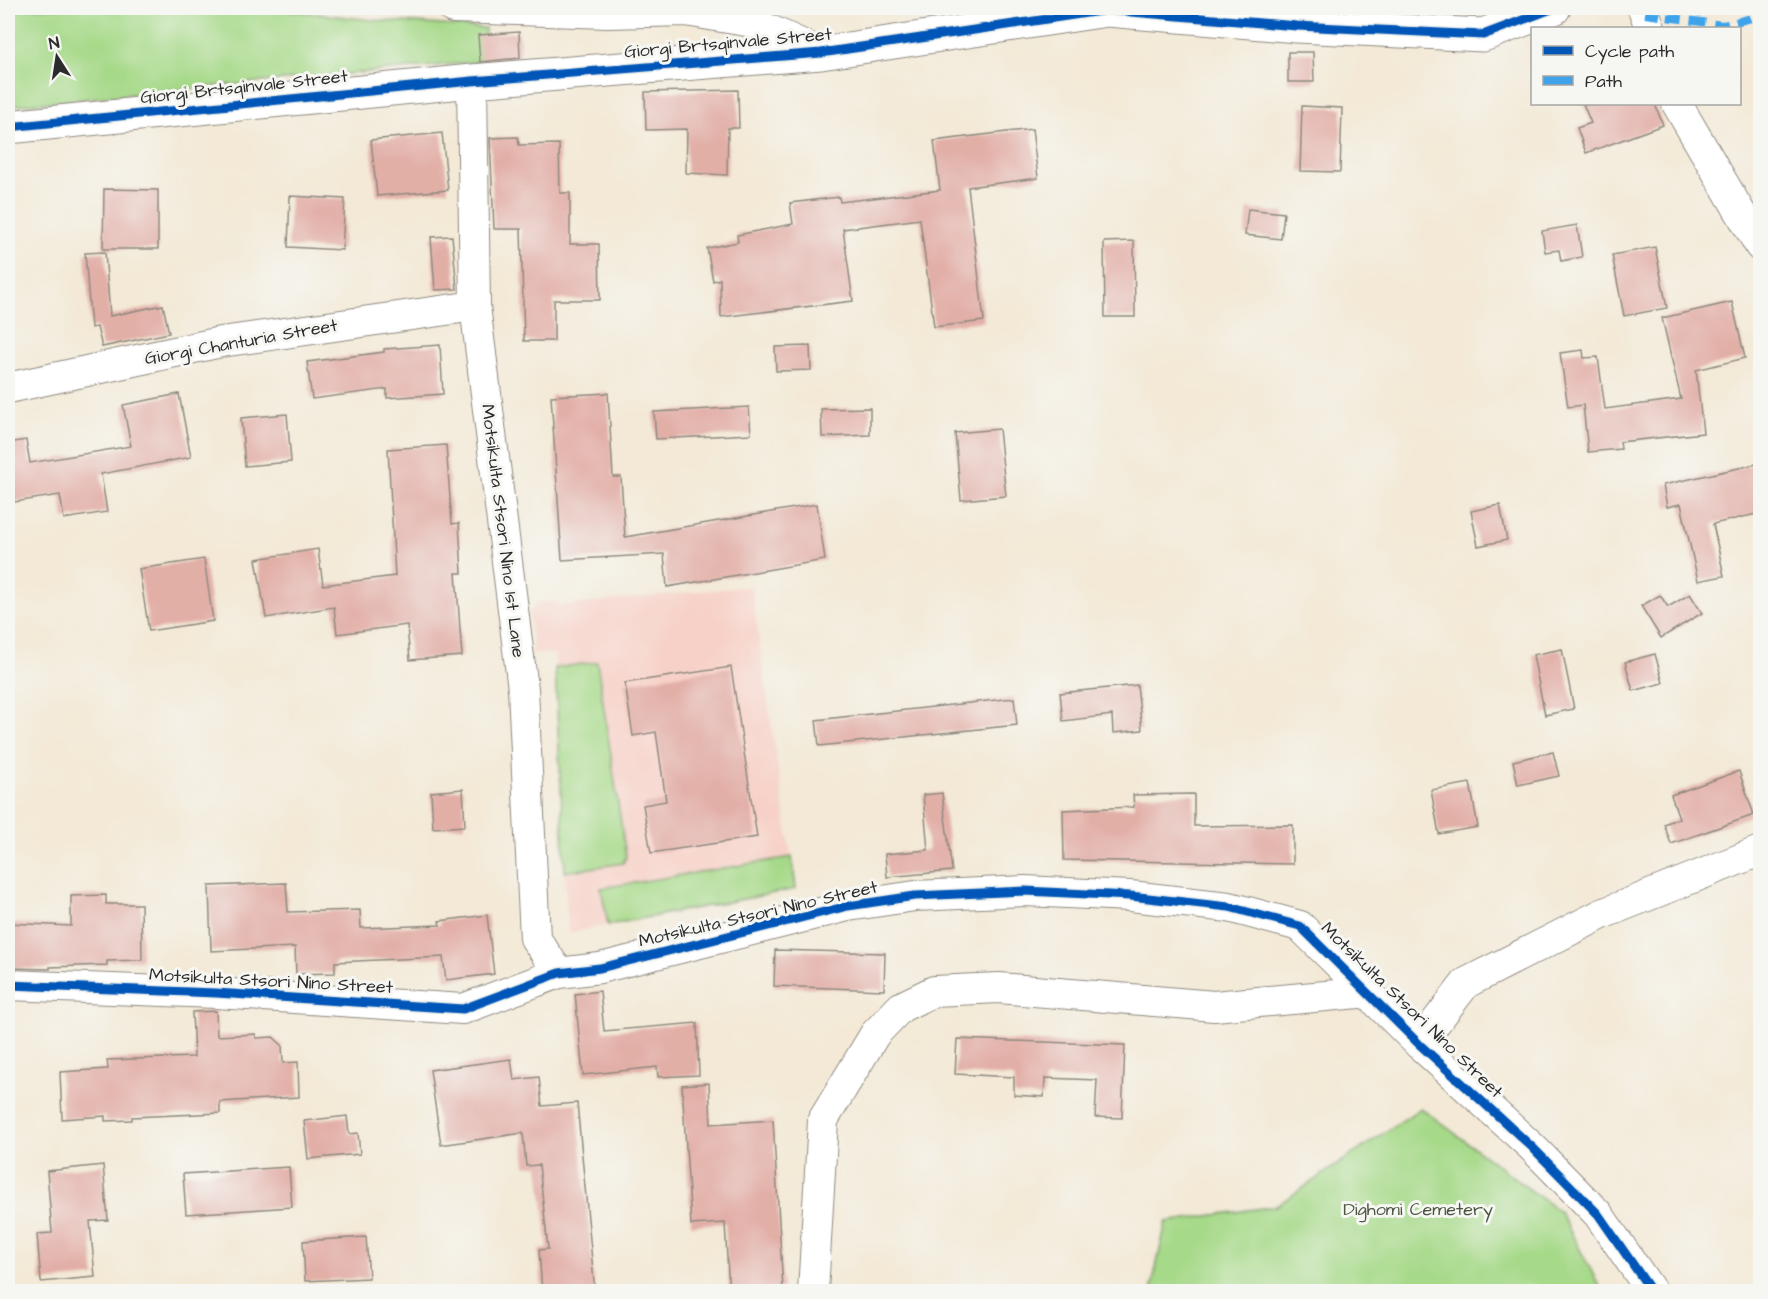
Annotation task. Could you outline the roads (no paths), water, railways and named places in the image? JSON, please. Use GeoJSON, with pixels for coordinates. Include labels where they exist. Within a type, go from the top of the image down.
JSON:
{"type":"FeatureCollection","features":[{"type":"Feature","properties":{"kind":"street"},"geometry":{"type":"LineString","coordinates":[[453,8],[608,14],[686,11],[752,22],[821,53]]}},
{"type":"Feature","properties":{"kind":"street","name":"Giorgi Brtsqinvale Street"},"geometry":{"type":"LineString","coordinates":[[8,128],[471,81],[821,53],[1107,10],[1298,26],[1483,35],[1554,8]]}},
{"type":"Feature","properties":{"kind":"street"},"geometry":{"type":"LineString","coordinates":[[1643,8],[1650,27]]}},
{"type":"Feature","properties":{"kind":"street","name":"Motsikulta Stsori Nino 1st Lane"},"geometry":{"type":"LineString","coordinates":[[471,81],[475,306],[523,689],[535,938],[559,974]]}},
{"type":"Feature","properties":{"kind":"street"},"geometry":{"type":"LineString","coordinates":[[1678,105],[1761,246]]}},
{"type":"Feature","properties":{"kind":"street","name":"Giorgi Chanturia Street"},"geometry":{"type":"LineString","coordinates":[[8,388],[221,342],[475,306]]}},
{"type":"Feature","properties":{"kind":"street"},"geometry":{"type":"LineString","coordinates":[[1419,1044],[1466,983],[1602,914],[1761,851]]}},
{"type":"Feature","properties":{"kind":"street","name":"Motsikulta Stsori Nino Street"},"geometry":{"type":"LineString","coordinates":[[8,985],[216,993],[463,1009],[559,974],[600,968],[848,906],[915,896],[1025,891],[1130,896],[1229,907],[1300,926],[1370,992],[1419,1044],[1532,1147],[1599,1214],[1652,1292]]}},
{"type":"Feature","properties":{"kind":"street"},"geometry":{"type":"LineString","coordinates":[[813,1292],[823,1120],[875,1034],[902,1007],[933,991],[999,988],[1214,1006],[1370,992]]}},
{"type":"Feature","properties":{"kind":"park label","name":"Dighomi Cemetery"},"geometry":{"type":"Point","coordinates":[1418,1209]}}]}
